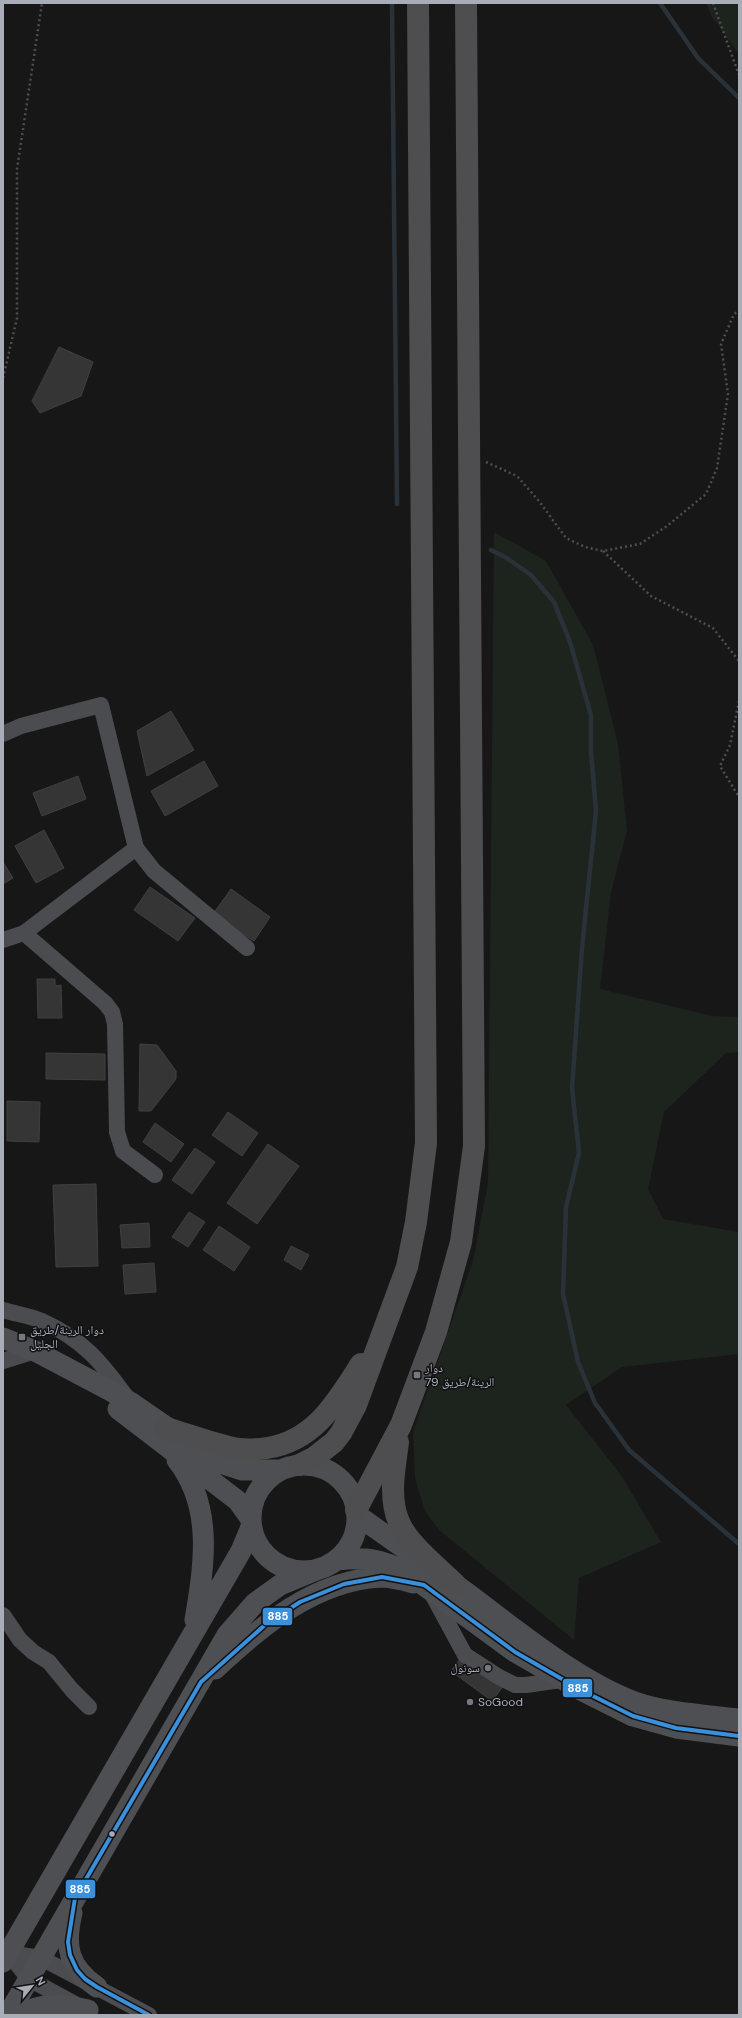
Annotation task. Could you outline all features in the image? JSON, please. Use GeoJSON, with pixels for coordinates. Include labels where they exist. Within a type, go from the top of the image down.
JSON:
{"type":"FeatureCollection","features":[{"type":"Feature","properties":{"kind":"highway"},"geometry":{"type":"LineString","coordinates":[[289,1468],[325,1451],[341,1433],[356,1405],[406,1267],[416,1222],[426,1143],[418,3]]}},
{"type":"Feature","properties":{"kind":"highway"},"geometry":{"type":"LineString","coordinates":[[357,1512],[401,1425],[436,1332],[461,1242],[474,1146],[466,3]]}},
{"type":"Feature","properties":{"kind":"highway"},"geometry":{"type":"LineString","coordinates":[[166,1437],[226,1447],[255,1450],[278,1446],[296,1440],[321,1421],[334,1406],[383,1329]]}},
{"type":"Feature","properties":{"kind":"highway"},"geometry":{"type":"LineString","coordinates":[[401,1425],[393,1476],[394,1498],[399,1522],[412,1541],[455,1584]]}},
{"type":"Feature","properties":{"kind":"main road"},"geometry":{"type":"LineString","coordinates":[[3,1338],[35,1351],[130,1402],[166,1437],[238,1501],[251,1523],[261,1550],[278,1564],[294,1570],[311,1571],[328,1564],[354,1558],[378,1560],[389,1563],[407,1572],[514,1652],[561,1680],[633,1716],[676,1728],[739,1736]]}},
{"type":"Feature","properties":{"kind":"main road"},"geometry":{"type":"LineString","coordinates":[[8,2015],[227,1636],[255,1603],[280,1585],[328,1564],[346,1551],[353,1538],[357,1512],[350,1492],[338,1477],[320,1467],[242,1470],[230,1467],[166,1437],[71,1370]]}},
{"type":"Feature","properties":{"kind":"main road"},"geometry":{"type":"LineString","coordinates":[[166,1437],[188,1478],[202,1517],[204,1535],[203,1561],[192,1633]]}},
{"type":"Feature","properties":{"kind":"main road"},"geometry":{"type":"LineString","coordinates":[[6,1957],[192,1633],[241,1551],[251,1523],[253,1501],[260,1487],[269,1477],[289,1468]]}},
{"type":"Feature","properties":{"kind":"main road"},"geometry":{"type":"LineString","coordinates":[[357,1512],[511,1626],[581,1674],[628,1698],[653,1707],[739,1719]]}},
{"type":"Feature","properties":{"kind":"main road"},"geometry":{"type":"LineString","coordinates":[[201,1682],[266,1624],[300,1602],[323,1592],[344,1584],[382,1577],[426,1587]]}},
{"type":"Feature","properties":{"kind":"main road"},"geometry":{"type":"LineString","coordinates":[[75,1898],[69,1930],[69,1952],[77,1970],[85,1979],[97,1987]]}},
{"type":"Feature","properties":{"kind":"main road"},"geometry":{"type":"LineString","coordinates":[[20,2015],[36,2008],[52,2005],[92,2013]]}},
{"type":"Feature","properties":{"kind":"street"},"geometry":{"type":"LineString","coordinates":[[3,734],[21,726],[101,705],[136,848],[154,871],[247,948]]}},
{"type":"Feature","properties":{"kind":"street"},"geometry":{"type":"LineString","coordinates":[[3,940],[24,933],[136,848]]}},
{"type":"Feature","properties":{"kind":"street"},"geometry":{"type":"LineString","coordinates":[[24,933],[105,1003],[112,1012],[115,1024],[117,1132],[123,1151],[155,1175]]}},
{"type":"Feature","properties":{"kind":"street"},"geometry":{"type":"LineString","coordinates":[[3,1310],[41,1320],[77,1340],[104,1366],[130,1402]]}},
{"type":"Feature","properties":{"kind":"street"},"geometry":{"type":"LineString","coordinates":[[3,1361],[35,1351]]}},
{"type":"Feature","properties":{"kind":"street"},"geometry":{"type":"LineString","coordinates":[[426,1587],[444,1615],[450,1630],[465,1655],[499,1677],[515,1685],[533,1685],[561,1680]]}},
{"type":"Feature","properties":{"kind":"street"},"geometry":{"type":"LineString","coordinates":[[3,1615],[20,1640],[33,1652],[49,1662],[72,1690],[89,1707]]}},
{"type":"Feature","properties":{"kind":"street"},"geometry":{"type":"LineString","coordinates":[[6,1957],[41,1958],[149,2015]]}},
{"type":"Feature","properties":{"kind":"street"},"geometry":{"type":"LineString","coordinates":[[6,1957],[29,1979],[92,2013]]}},
{"type":"Feature","properties":{"kind":"path"},"geometry":{"type":"LineString","coordinates":[[3,378],[17,318],[17,169],[42,3]]}},
{"type":"Feature","properties":{"kind":"path"},"geometry":{"type":"LineString","coordinates":[[713,3],[739,75]]}},
{"type":"Feature","properties":{"kind":"path"},"geometry":{"type":"LineString","coordinates":[[470,455],[517,476],[539,501],[566,538],[586,547],[603,551],[640,544],[667,526],[706,494],[717,468],[728,394],[721,344],[734,314],[739,312]]}},
{"type":"Feature","properties":{"kind":"path"},"geometry":{"type":"LineString","coordinates":[[603,551],[651,596],[713,628],[739,661]]}},
{"type":"Feature","properties":{"kind":"path"},"geometry":{"type":"LineString","coordinates":[[739,701],[730,745],[720,766],[739,797]]}},
{"type":"Feature","properties":{"kind":"shaded area"},"geometry":{"type":"Polygon","coordinates":[[[706,3],[739,3],[739,54],[712,17],[706,3]]]}},
{"type":"Feature","properties":{"kind":"shaded area"},"geometry":{"type":"Polygon","coordinates":[[[494,532],[546,561],[593,645],[618,744],[627,831],[611,892],[600,989],[712,1016],[739,1017],[739,1052],[726,1053],[664,1112],[648,1189],[663,1219],[739,1232],[739,1354],[622,1367],[566,1405],[621,1475],[661,1542],[579,1578],[574,1640],[439,1530],[425,1511],[415,1478],[413,1432],[473,1261],[488,1183],[494,532]]]}},
{"type":"Feature","properties":{"kind":"building"},"geometry":{"type":"Polygon","coordinates":[[[59,347],[93,362],[81,396],[40,413],[32,401],[59,347]]]}},
{"type":"Feature","properties":{"kind":"building"},"geometry":{"type":"Polygon","coordinates":[[[171,711],[194,750],[147,776],[137,731],[171,711]]]}},
{"type":"Feature","properties":{"kind":"building"},"geometry":{"type":"Polygon","coordinates":[[[204,761],[218,786],[165,816],[151,791],[204,761]]]}},
{"type":"Feature","properties":{"kind":"building"},"geometry":{"type":"Polygon","coordinates":[[[78,776],[86,799],[42,816],[33,793],[78,776]]]}},
{"type":"Feature","properties":{"kind":"building"},"geometry":{"type":"Polygon","coordinates":[[[44,830],[64,868],[36,883],[15,846],[44,830]]]}},
{"type":"Feature","properties":{"kind":"building"},"geometry":{"type":"Polygon","coordinates":[[[3,862],[13,878],[3,884],[3,862]]]}},
{"type":"Feature","properties":{"kind":"building"},"geometry":{"type":"Polygon","coordinates":[[[150,887],[195,918],[178,941],[134,910],[150,887]]]}},
{"type":"Feature","properties":{"kind":"building"},"geometry":{"type":"Polygon","coordinates":[[[231,889],[270,917],[254,941],[213,914],[231,889]]]}},
{"type":"Feature","properties":{"kind":"building"},"geometry":{"type":"Polygon","coordinates":[[[37,979],[55,979],[55,986],[61,985],[62,1018],[38,1018],[37,979]]]}},
{"type":"Feature","properties":{"kind":"building"},"geometry":{"type":"Polygon","coordinates":[[[140,1044],[157,1045],[176,1071],[176,1079],[151,1111],[139,1111],[140,1044]]]}},
{"type":"Feature","properties":{"kind":"building"},"geometry":{"type":"Polygon","coordinates":[[[46,1053],[105,1054],[105,1080],[46,1079],[46,1053]]]}},
{"type":"Feature","properties":{"kind":"building"},"geometry":{"type":"Polygon","coordinates":[[[7,1101],[40,1102],[39,1142],[7,1141],[7,1101]]]}},
{"type":"Feature","properties":{"kind":"building"},"geometry":{"type":"Polygon","coordinates":[[[228,1112],[258,1133],[242,1156],[212,1135],[228,1112]]]}},
{"type":"Feature","properties":{"kind":"building"},"geometry":{"type":"Polygon","coordinates":[[[155,1123],[184,1144],[171,1162],[143,1142],[155,1123]]]}},
{"type":"Feature","properties":{"kind":"building"},"geometry":{"type":"Polygon","coordinates":[[[268,1144],[299,1166],[257,1224],[227,1203],[268,1144]]]}},
{"type":"Feature","properties":{"kind":"building"},"geometry":{"type":"Polygon","coordinates":[[[195,1148],[215,1162],[192,1194],[172,1180],[195,1148]]]}},
{"type":"Feature","properties":{"kind":"building"},"geometry":{"type":"Polygon","coordinates":[[[96,1184],[98,1266],[56,1267],[53,1185],[96,1184]]]}},
{"type":"Feature","properties":{"kind":"building"},"geometry":{"type":"Polygon","coordinates":[[[189,1212],[205,1222],[188,1247],[172,1237],[189,1212]]]}},
{"type":"Feature","properties":{"kind":"building"},"geometry":{"type":"Polygon","coordinates":[[[149,1223],[150,1247],[122,1248],[120,1225],[149,1223]]]}},
{"type":"Feature","properties":{"kind":"building"},"geometry":{"type":"Polygon","coordinates":[[[219,1226],[250,1247],[234,1271],[203,1250],[219,1226]]]}},
{"type":"Feature","properties":{"kind":"building"},"geometry":{"type":"Polygon","coordinates":[[[291,1246],[309,1255],[301,1270],[284,1260],[291,1246]]]}},
{"type":"Feature","properties":{"kind":"building"},"geometry":{"type":"Polygon","coordinates":[[[154,1263],[156,1292],[125,1294],[123,1265],[154,1263]]]}},
{"type":"Feature","properties":{"kind":"building"},"geometry":{"type":"Polygon","coordinates":[[[463,1655],[504,1685],[492,1701],[451,1671],[463,1655]]]}},
{"type":"Feature","properties":{"kind":"waterway"},"geometry":{"type":"LineString","coordinates":[[392,3],[397,504]]}},
{"type":"Feature","properties":{"kind":"waterway"},"geometry":{"type":"LineString","coordinates":[[660,3],[698,58],[739,98]]}},
{"type":"Feature","properties":{"kind":"waterway"},"geometry":{"type":"LineString","coordinates":[[491,550],[505,557],[531,575],[554,602],[570,642],[591,715],[591,751],[596,811],[582,948],[572,1088],[579,1153],[566,1207],[563,1294],[578,1362],[595,1403],[629,1450],[739,1544]]}},
{"type":"Feature","properties":{"kind":"transit line","name":"885"},"geometry":{"type":"LineString","coordinates":[[149,2015],[97,1987],[85,1979],[77,1970],[70,1955],[68,1942],[75,1898],[201,1682],[266,1624],[300,1602],[344,1584],[382,1577],[424,1585],[515,1652],[581,1690],[633,1716],[676,1728],[739,1736]]}},
{"type":"Feature","properties":{"kind":"place","name":"دوار الرينة/طريق الجليل"},"geometry":{"type":"Point","coordinates":[22,1337]}},
{"type":"Feature","properties":{"kind":"place","name":"دوار الرينة/طريق 79"},"geometry":{"type":"Point","coordinates":[417,1375]}},
{"type":"Feature","properties":{"kind":"place","name":"سونول"},"geometry":{"type":"Point","coordinates":[488,1668]}},
{"type":"Feature","properties":{"kind":"place","name":"SoGood"},"geometry":{"type":"Point","coordinates":[470,1702]}}]}
